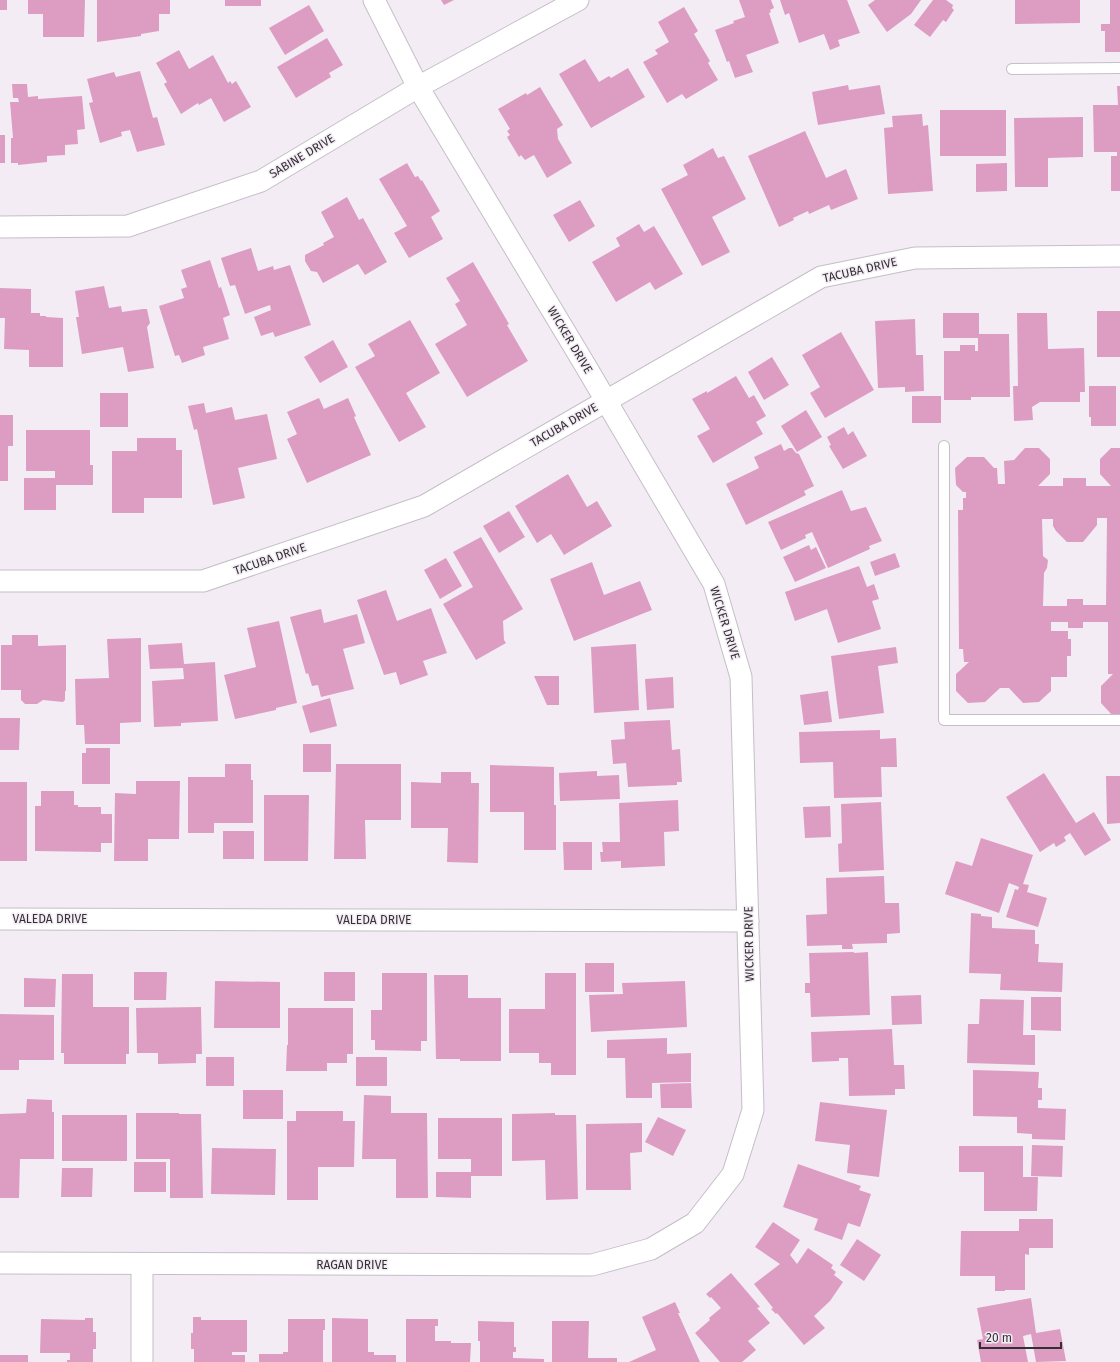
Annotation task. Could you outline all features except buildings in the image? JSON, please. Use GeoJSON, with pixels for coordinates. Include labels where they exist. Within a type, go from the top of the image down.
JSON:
{"type":"FeatureCollection","features":[{"type":"Feature","properties":{"kind":"street","name":"WICKER DRIVE"},"geometry":{"type":"LineString","coordinates":[[374,0],[418,87],[714,584],[741,676],[753,1110],[733,1174],[695,1223]]}},
{"type":"Feature","properties":{"kind":"street","name":"SABINE DRIVE"},"geometry":{"type":"LineString","coordinates":[[0,227],[128,226],[261,181],[418,87],[578,0]]}},
{"type":"Feature","properties":{"kind":"street","name":"TACUBA DRIVE"},"geometry":{"type":"LineString","coordinates":[[0,580],[203,581],[424,506],[821,277],[915,258],[1120,256]]}},
{"type":"Feature","properties":{"kind":"street","name":"VALEDA DRIVE"},"geometry":{"type":"LineString","coordinates":[[0,918],[748,921]]}},
{"type":"Feature","properties":{"kind":"street","name":"RAGAN DRIVE"},"geometry":{"type":"LineString","coordinates":[[0,1263],[592,1265],[651,1249],[695,1223]]}},
{"type":"Feature","properties":{"kind":"street"},"geometry":{"type":"LineString","coordinates":[[142,1264],[142,1362]]}},
{"type":"Feature","properties":{"kind":"lane"},"geometry":{"type":"LineString","coordinates":[[1012,69],[1120,68]]}},
{"type":"Feature","properties":{"kind":"lane"},"geometry":{"type":"LineString","coordinates":[[944,446],[944,720],[1120,720]]}}]}
